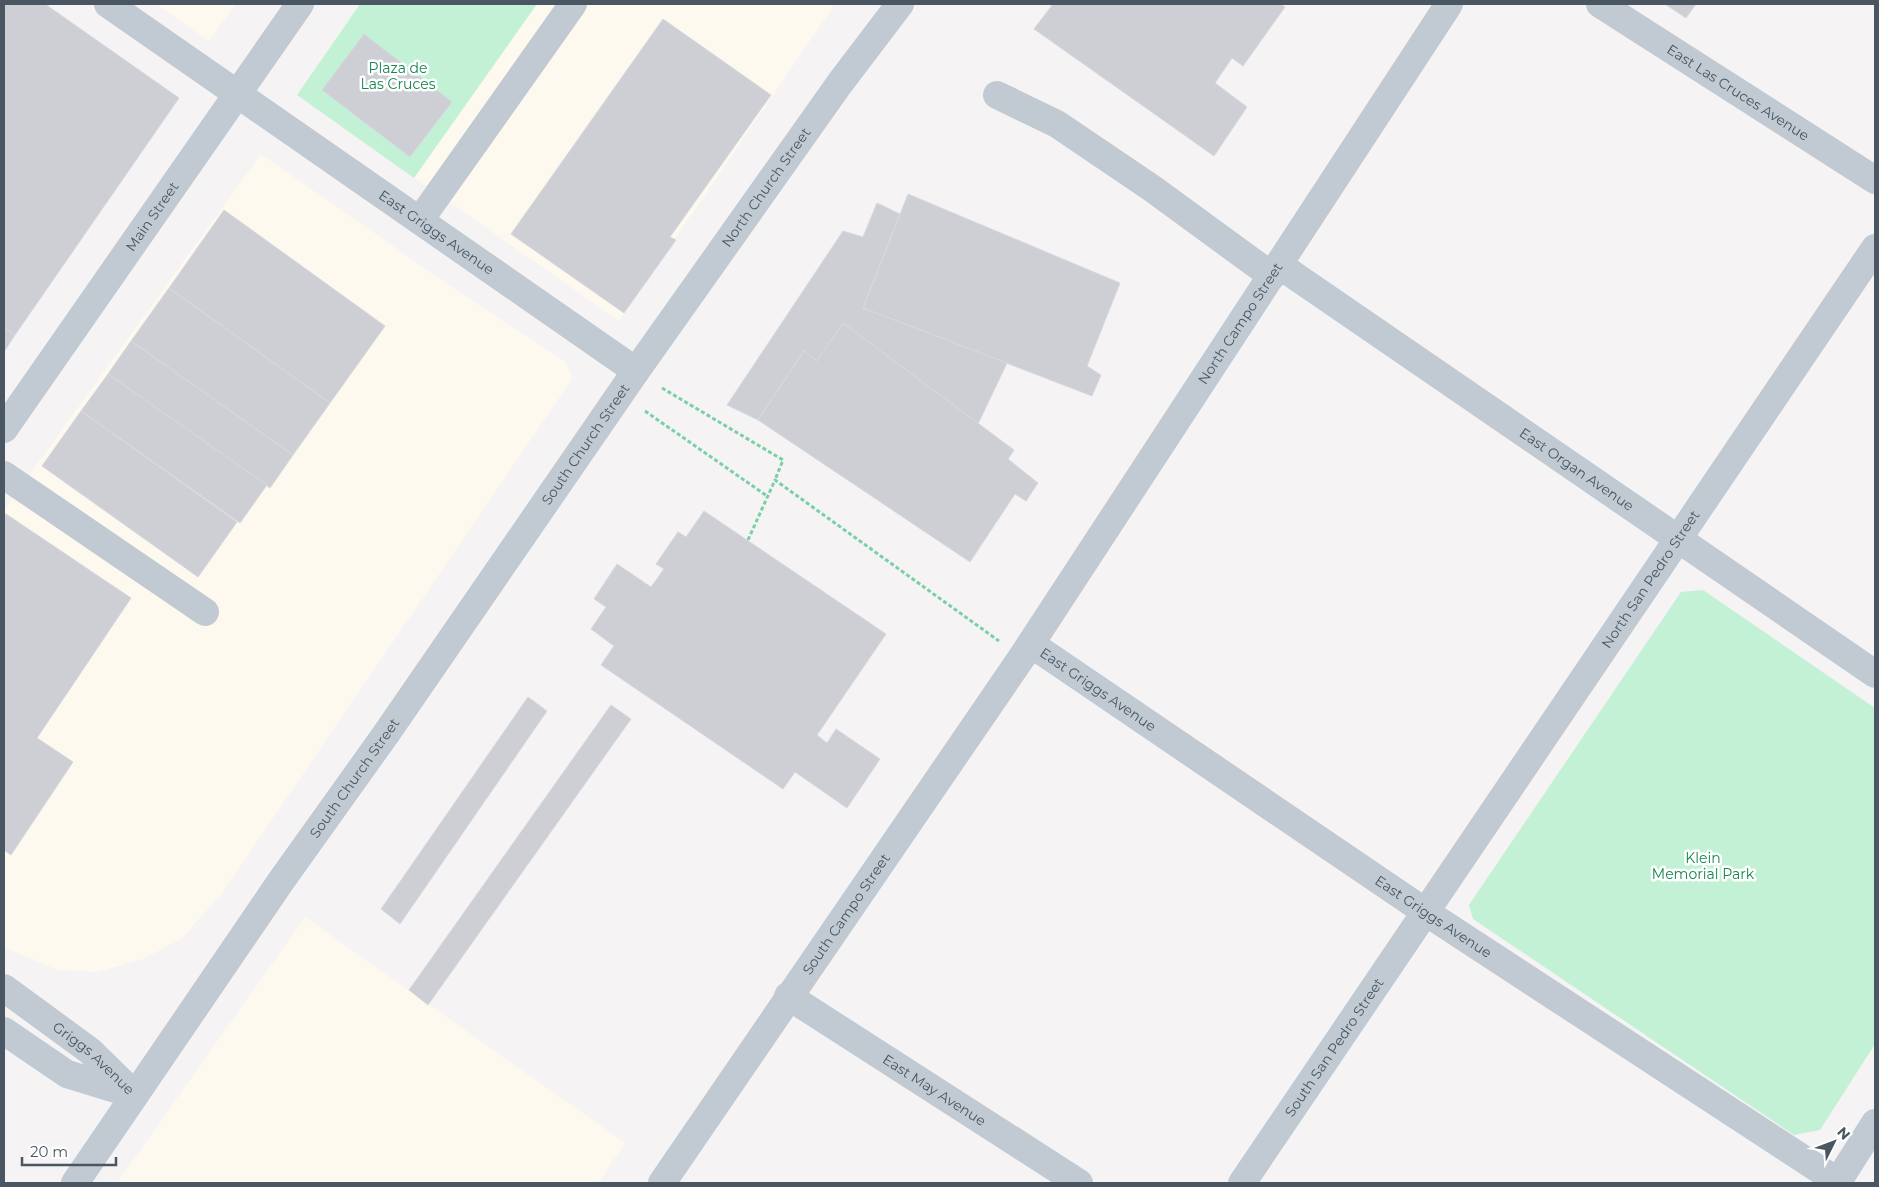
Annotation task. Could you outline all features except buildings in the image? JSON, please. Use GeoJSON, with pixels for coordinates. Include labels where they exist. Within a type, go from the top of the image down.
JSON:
{"type":"FeatureCollection","features":[{"type":"Feature","properties":{"kind":"street","name":"East Griggs Avenue"},"geometry":{"type":"LineString","coordinates":[[108,4],[636,371]]}},
{"type":"Feature","properties":{"kind":"street","name":"Main Street"},"geometry":{"type":"LineString","coordinates":[[4,429],[300,4]]}},
{"type":"Feature","properties":{"kind":"street"},"geometry":{"type":"LineString","coordinates":[[420,220],[573,4]]}},
{"type":"Feature","properties":{"kind":"street","name":"North Campo Street"},"geometry":{"type":"LineString","coordinates":[[1026,650],[1449,4]]}},
{"type":"Feature","properties":{"kind":"street","name":"East Las Cruces Avenue"},"geometry":{"type":"LineString","coordinates":[[1600,4],[1875,180]]}},
{"type":"Feature","properties":{"kind":"street","name":"North Church Street"},"geometry":{"type":"LineString","coordinates":[[636,371],[893,6]]}},
{"type":"Feature","properties":{"kind":"street","name":"East Organ Avenue"},"geometry":{"type":"LineString","coordinates":[[998,94],[1057,124],[1275,271],[1678,537],[1875,674]]}},
{"type":"Feature","properties":{"kind":"street","name":"North San Pedro Street"},"geometry":{"type":"LineString","coordinates":[[1427,913],[1678,537],[1875,248]]}},
{"type":"Feature","properties":{"kind":"street","name":"South Church Street"},"geometry":{"type":"LineString","coordinates":[[75,1183],[281,881],[386,734],[636,371]]}},
{"type":"Feature","properties":{"kind":"street"},"geometry":{"type":"LineString","coordinates":[[4,475],[205,612]]}},
{"type":"Feature","properties":{"kind":"street","name":"East Griggs Avenue"},"geometry":{"type":"LineString","coordinates":[[1026,650],[1838,1183]]}},
{"type":"Feature","properties":{"kind":"street","name":"South Campo Street"},"geometry":{"type":"LineString","coordinates":[[662,1183],[1026,650]]}},
{"type":"Feature","properties":{"kind":"street","name":"South San Pedro Street"},"geometry":{"type":"LineString","coordinates":[[1242,1183],[1427,913]]}},
{"type":"Feature","properties":{"kind":"street","name":"Griggs Avenue"},"geometry":{"type":"LineString","coordinates":[[4,988],[90,1051],[135,1095]]}},
{"type":"Feature","properties":{"kind":"street","name":"East May Avenue"},"geometry":{"type":"LineString","coordinates":[[788,996],[1079,1183]]}},
{"type":"Feature","properties":{"kind":"street","name":"Griggs Avenue"},"geometry":{"type":"LineString","coordinates":[[4,1031],[67,1074],[135,1095]]}},
{"type":"Feature","properties":{"kind":"street"},"geometry":{"type":"LineString","coordinates":[[1838,1183],[1875,1123]]}},
{"type":"Feature","properties":{"kind":"path"},"geometry":{"type":"LineString","coordinates":[[620,394],[768,496]]}},
{"type":"Feature","properties":{"kind":"path"},"geometry":{"type":"LineString","coordinates":[[681,400],[782,460],[748,540]]}},
{"type":"Feature","properties":{"kind":"path"},"geometry":{"type":"LineString","coordinates":[[775,480],[1026,650]]}},
{"type":"Feature","properties":{"kind":"shaded area"},"geometry":{"type":"Polygon","coordinates":[[[156,4],[236,4],[209,41],[156,4]]]}},
{"type":"Feature","properties":{"kind":"shaded area"},"geometry":{"type":"Polygon","coordinates":[[[360,4],[835,4],[619,321],[297,95],[360,4]]]}},
{"type":"Feature","properties":{"kind":"shaded area"},"geometry":{"type":"Polygon","coordinates":[[[261,154],[443,281],[566,362],[572,379],[220,896],[181,939],[143,959],[97,972],[57,970],[4,947],[4,510],[261,154]]]}},
{"type":"Feature","properties":{"kind":"shaded area"},"geometry":{"type":"Polygon","coordinates":[[[305,917],[625,1143],[598,1183],[117,1183],[305,917]]]}},
{"type":"Feature","properties":{"kind":"green space","name":"Plaza de Las Cruces"},"geometry":{"type":"Polygon","coordinates":[[[360,4],[537,4],[414,178],[297,95],[360,4]]]}},
{"type":"Feature","properties":{"kind":"green space","name":"Klein Memorial Park"},"geometry":{"type":"Polygon","coordinates":[[[1703,590],[1875,708],[1875,1044],[1820,1130],[1794,1135],[1473,919],[1469,905],[1681,592],[1703,590]]]}}]}
